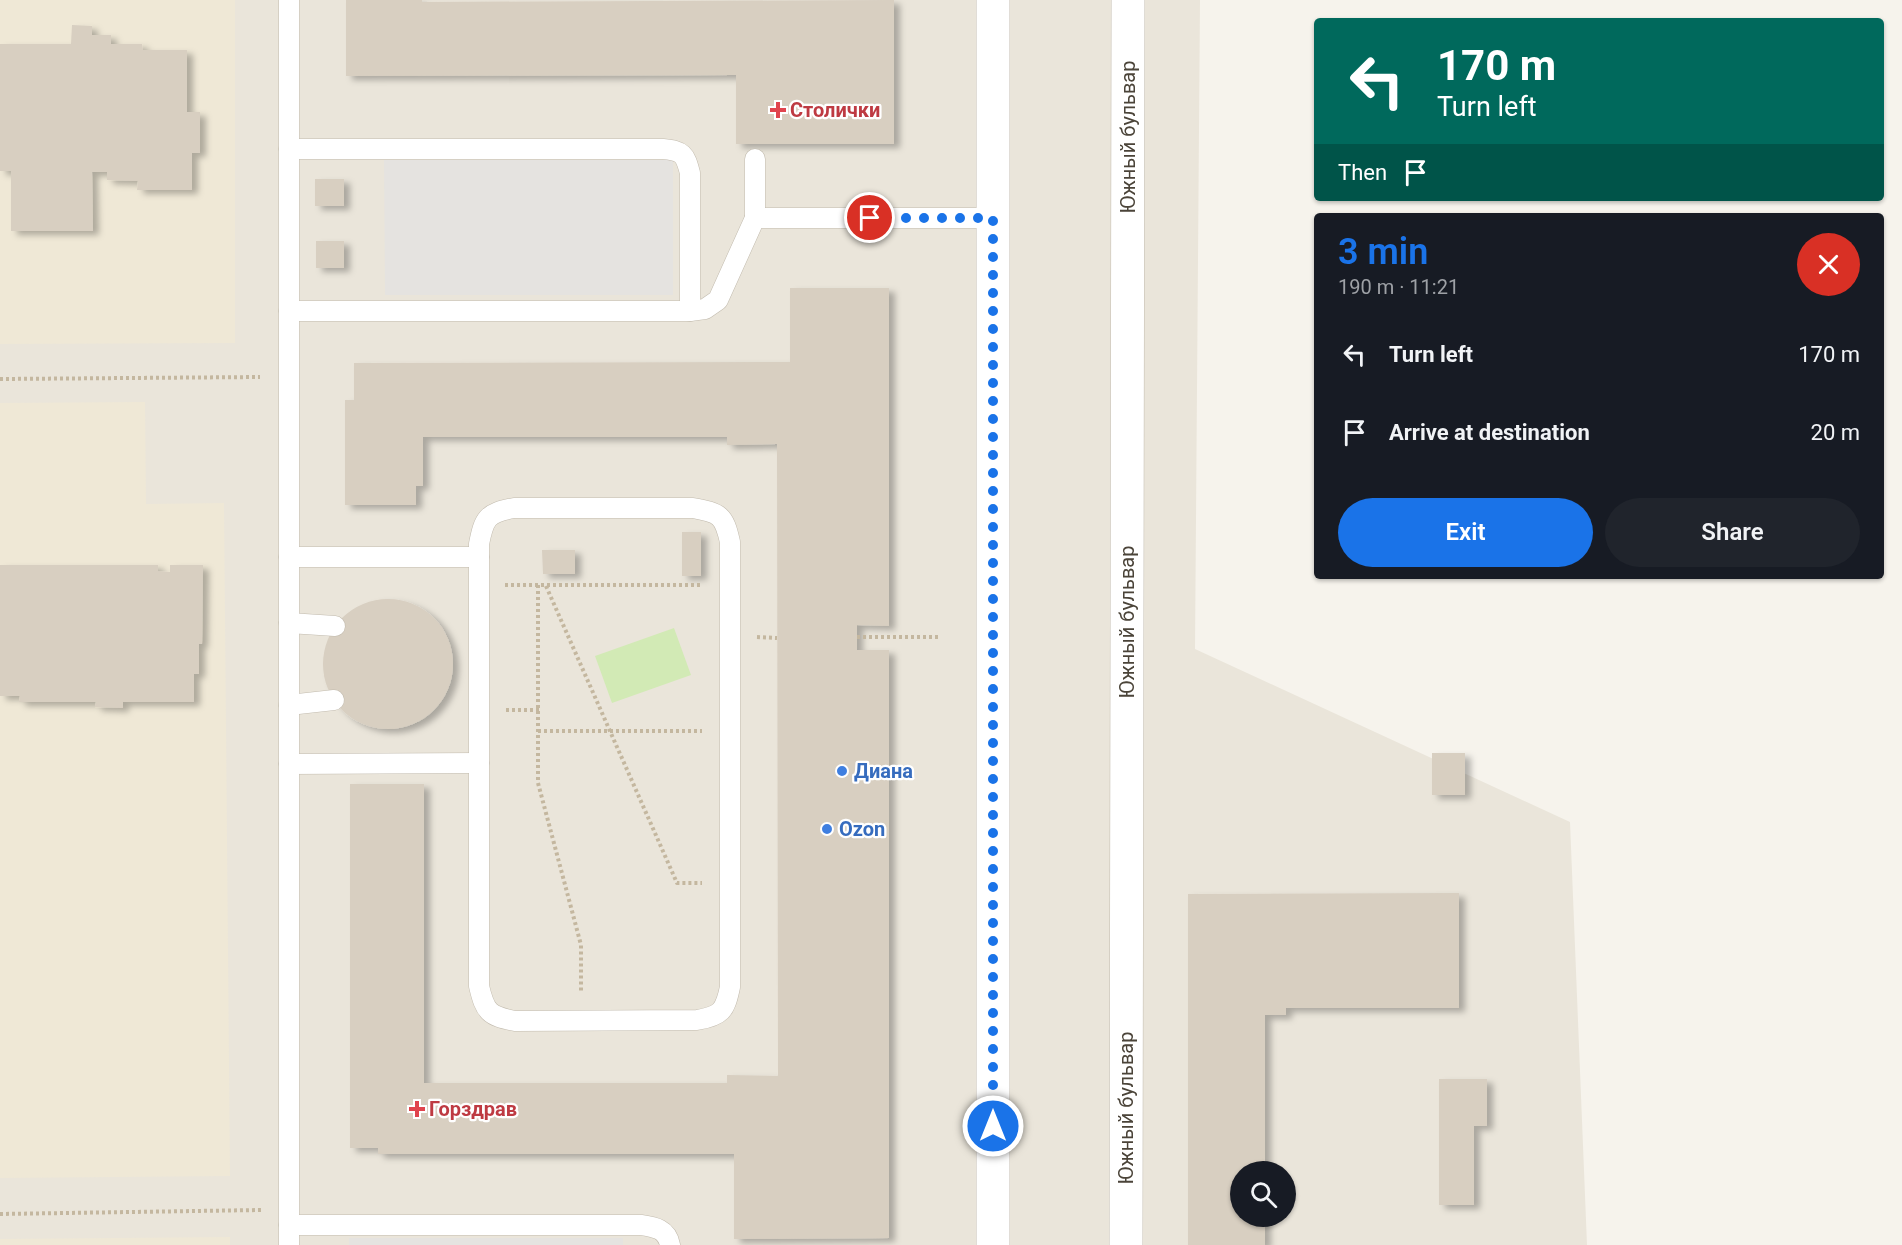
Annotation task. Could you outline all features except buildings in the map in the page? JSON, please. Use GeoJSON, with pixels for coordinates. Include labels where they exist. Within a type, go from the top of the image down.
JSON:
{"type":"FeatureCollection","features":[{"type":"Feature","properties":{"kind":"street"},"geometry":{"type":"LineString","coordinates":[[993,0],[993,1245]]}},
{"type":"Feature","properties":{"kind":"street","name":"Южный бульвар"},"geometry":{"type":"LineString","coordinates":[[1126,1245],[1128,0]]}},
{"type":"Feature","properties":{"kind":"lane"},"geometry":{"type":"LineString","coordinates":[[289,0],[289,1245]]}},
{"type":"Feature","properties":{"kind":"lane"},"geometry":{"type":"LineString","coordinates":[[289,149],[663,149],[677,151],[686,158],[690,173],[690,311]]}},
{"type":"Feature","properties":{"kind":"lane"},"geometry":{"type":"LineString","coordinates":[[289,311],[690,311],[705,309],[718,300],[755,218],[755,159]]}},
{"type":"Feature","properties":{"kind":"lane"},"geometry":{"type":"LineString","coordinates":[[755,218],[993,218]]}},
{"type":"Feature","properties":{"kind":"lane"},"geometry":{"type":"LineString","coordinates":[[514,508],[693,508],[713,512],[725,522],[730,542],[730,987],[726,1006],[714,1017],[697,1020],[514,1021],[495,1017],[483,1003],[479,986],[479,585],[479,544],[483,524],[496,511],[514,508]]}},
{"type":"Feature","properties":{"kind":"lane"},"geometry":{"type":"LineString","coordinates":[[289,557],[480,557]]}},
{"type":"Feature","properties":{"kind":"lane"},"geometry":{"type":"LineString","coordinates":[[289,623],[335,626]]}},
{"type":"Feature","properties":{"kind":"lane"},"geometry":{"type":"LineString","coordinates":[[289,705],[334,700]]}},
{"type":"Feature","properties":{"kind":"lane"},"geometry":{"type":"LineString","coordinates":[[289,764],[479,764]]}},
{"type":"Feature","properties":{"kind":"lane"},"geometry":{"type":"LineString","coordinates":[[289,1217],[641,1225],[658,1228],[668,1237],[670,1245]]}},
{"type":"Feature","properties":{"kind":"path"},"geometry":{"type":"LineString","coordinates":[[0,379],[289,376]]}},
{"type":"Feature","properties":{"kind":"path"},"geometry":{"type":"LineString","coordinates":[[479,585],[730,585]]}},
{"type":"Feature","properties":{"kind":"path"},"geometry":{"type":"LineString","coordinates":[[538,585],[538,783],[581,945],[581,1021]]}},
{"type":"Feature","properties":{"kind":"path"},"geometry":{"type":"LineString","coordinates":[[546,586],[677,883],[730,883]]}},
{"type":"Feature","properties":{"kind":"path"},"geometry":{"type":"LineString","coordinates":[[857,637],[939,637]]}},
{"type":"Feature","properties":{"kind":"path"},"geometry":{"type":"LineString","coordinates":[[538,730],[730,730]]}},
{"type":"Feature","properties":{"kind":"path"},"geometry":{"type":"LineString","coordinates":[[0,1214],[289,1217]]}},
{"type":"Feature","properties":{"kind":"shaded area"},"geometry":{"type":"Polygon","coordinates":[[[0,0],[1200,0],[1195,649],[1570,822],[1587,1245],[0,1245],[0,0]]]}},
{"type":"Feature","properties":{"kind":"shaded area"},"geometry":{"type":"Polygon","coordinates":[[[0,0],[235,0],[235,343],[0,344],[0,0]]]}},
{"type":"Feature","properties":{"kind":"shaded area"},"geometry":{"type":"Polygon","coordinates":[[[384,160],[673,160],[673,295],[385,295],[384,160]]]}},
{"type":"Feature","properties":{"kind":"shaded area"},"geometry":{"type":"Polygon","coordinates":[[[145,402],[146,504],[224,503],[230,1176],[0,1178],[0,403],[145,402]]]}},
{"type":"Feature","properties":{"kind":"shaded area"},"geometry":{"type":"Polygon","coordinates":[[[230,1237],[230,1245],[0,1245],[0,1239],[230,1237]]]}},
{"type":"Feature","properties":{"kind":"shaded area"},"geometry":{"type":"Polygon","coordinates":[[[349,1238],[623,1238],[623,1245],[349,1245],[349,1238]]]}},
{"type":"Feature","properties":{"kind":"green space"},"geometry":{"type":"Polygon","coordinates":[[[674,628],[691,675],[612,703],[595,656],[674,628]]]}},
{"type":"Feature","properties":{"kind":"place","name":"Столички"},"geometry":{"type":"Point","coordinates":[778,110]}},
{"type":"Feature","properties":{"kind":"place","name":"Диана"},"geometry":{"type":"Point","coordinates":[842,771]}},
{"type":"Feature","properties":{"kind":"place","name":"Ozon"},"geometry":{"type":"Point","coordinates":[827,829]}},
{"type":"Feature","properties":{"kind":"place","name":"Горздрав"},"geometry":{"type":"Point","coordinates":[417,1109]}},
{"type":"Feature","properties":{"kind":"route"},"geometry":{"type":"LineString","coordinates":[[870,218],[993,218],[993,1126]]}}]}
